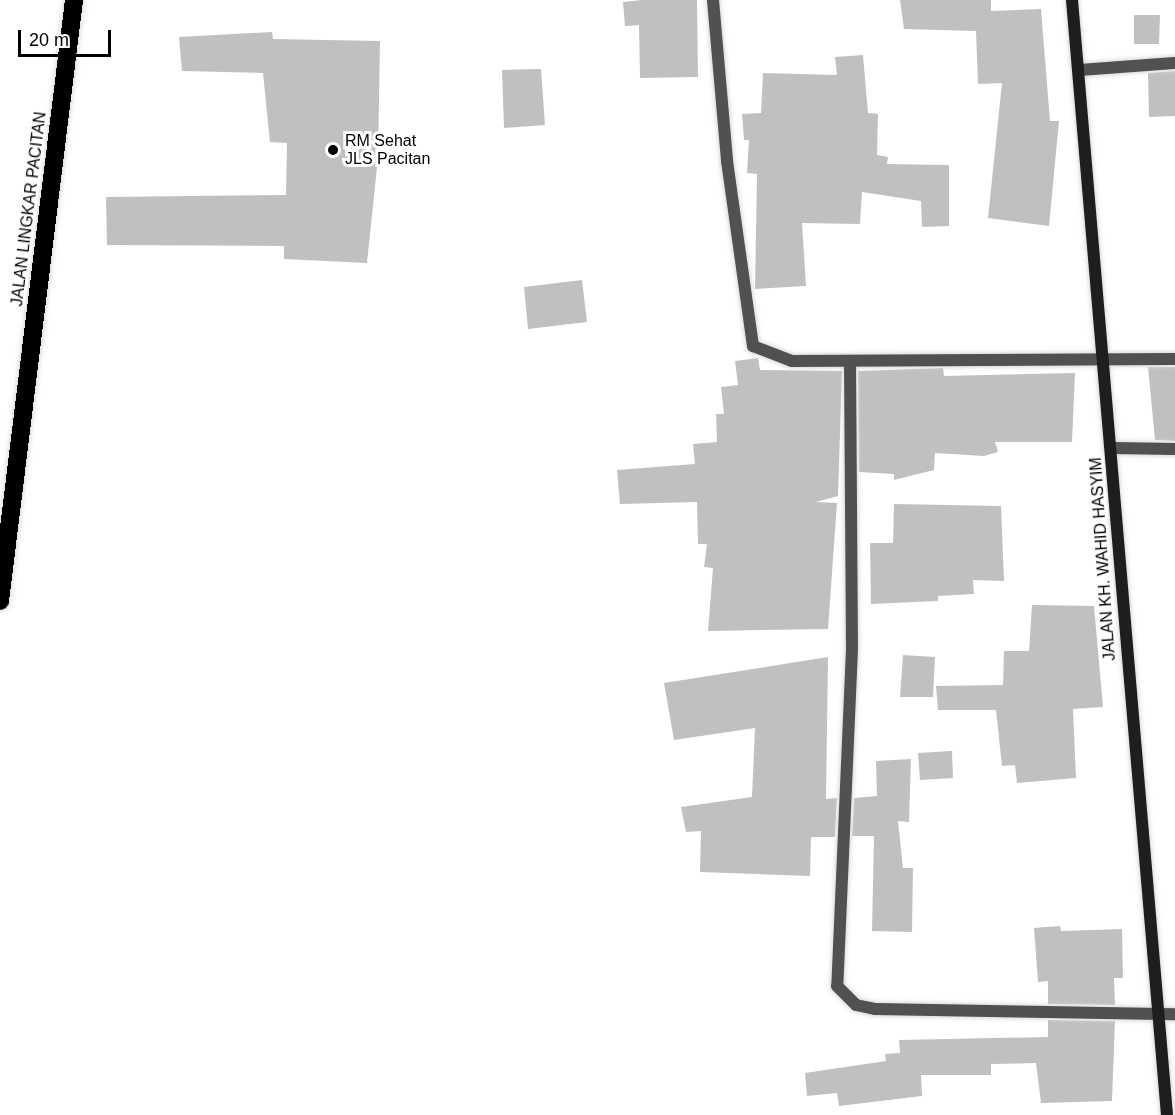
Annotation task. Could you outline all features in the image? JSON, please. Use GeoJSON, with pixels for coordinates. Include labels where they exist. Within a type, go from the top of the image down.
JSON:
{"type":"FeatureCollection","features":[{"type":"Feature","properties":{"kind":"highway","name":"JALAN LINGKAR PACITAN"},"geometry":{"type":"LineString","coordinates":[[0,600],[74,0]]}},
{"type":"Feature","properties":{"kind":"street"},"geometry":{"type":"LineString","coordinates":[[713,0],[751,343],[792,361],[1175,359]]}},
{"type":"Feature","properties":{"kind":"street","name":"JALAN KH. WAHID HASYIM"},"geometry":{"type":"LineString","coordinates":[[1072,0],[1106,361],[1167,1115]]}},
{"type":"Feature","properties":{"kind":"street"},"geometry":{"type":"LineString","coordinates":[[1079,70],[1175,63]]}},
{"type":"Feature","properties":{"kind":"street"},"geometry":{"type":"LineString","coordinates":[[849,361],[852,649],[837,986],[856,1005],[875,1009],[1175,1014]]}},
{"type":"Feature","properties":{"kind":"street"},"geometry":{"type":"LineString","coordinates":[[1112,448],[1175,449]]}},
{"type":"Feature","properties":{"kind":"building"},"geometry":{"type":"Polygon","coordinates":[[[697,0],[698,77],[640,78],[639,25],[625,26],[623,2],[697,0]]]}},
{"type":"Feature","properties":{"kind":"building"},"geometry":{"type":"Polygon","coordinates":[[[900,0],[991,0],[991,11],[1041,9],[1050,121],[1059,121],[1049,226],[988,218],[1002,83],[978,84],[976,31],[904,29],[900,0]]]}},
{"type":"Feature","properties":{"kind":"building"},"geometry":{"type":"Polygon","coordinates":[[[1134,15],[1160,15],[1159,44],[1134,44],[1134,15]]]}},
{"type":"Feature","properties":{"kind":"building","name":"RM Sehat JLS Pacitan"},"geometry":{"type":"Polygon","coordinates":[[[272,32],[273,39],[380,41],[378,158],[367,263],[284,259],[284,246],[107,245],[106,197],[286,195],[287,143],[270,142],[263,73],[182,71],[179,37],[272,32]]]}},
{"type":"Feature","properties":{"kind":"building"},"geometry":{"type":"Polygon","coordinates":[[[863,55],[868,113],[878,114],[877,155],[888,157],[887,164],[949,165],[949,226],[922,227],[921,201],[862,192],[860,224],[802,223],[806,286],[755,289],[757,174],[747,173],[749,140],[744,140],[742,114],[761,113],[763,73],[837,75],[835,57],[863,55]]]}},
{"type":"Feature","properties":{"kind":"building"},"geometry":{"type":"Polygon","coordinates":[[[541,69],[545,125],[504,128],[502,70],[541,69]]]}},
{"type":"Feature","properties":{"kind":"building"},"geometry":{"type":"Polygon","coordinates":[[[1175,71],[1175,116],[1149,117],[1148,73],[1175,71]]]}},
{"type":"Feature","properties":{"kind":"building"},"geometry":{"type":"Polygon","coordinates":[[[582,280],[587,322],[528,329],[524,287],[582,280]]]}},
{"type":"Feature","properties":{"kind":"building"},"geometry":{"type":"Polygon","coordinates":[[[758,358],[760,370],[842,371],[838,496],[816,502],[837,503],[828,629],[708,631],[713,568],[704,567],[707,544],[698,544],[697,502],[620,504],[617,470],[695,464],[693,444],[717,442],[716,414],[724,414],[721,387],[738,385],[735,361],[758,358]]]}},
{"type":"Feature","properties":{"kind":"building"},"geometry":{"type":"Polygon","coordinates":[[[1148,367],[1175,367],[1175,441],[1155,440],[1148,367]]]}},
{"type":"Feature","properties":{"kind":"building"},"geometry":{"type":"Polygon","coordinates":[[[943,368],[944,376],[1075,373],[1072,442],[995,442],[998,452],[984,456],[935,453],[934,470],[894,480],[894,474],[859,472],[858,371],[943,368]]]}},
{"type":"Feature","properties":{"kind":"building"},"geometry":{"type":"Polygon","coordinates":[[[894,504],[1001,506],[1004,581],[973,580],[974,594],[938,596],[938,601],[871,604],[870,543],[893,543],[894,504]]]}},
{"type":"Feature","properties":{"kind":"building"},"geometry":{"type":"Polygon","coordinates":[[[1032,605],[1094,606],[1103,707],[1073,709],[1076,778],[1017,783],[1015,765],[1002,766],[996,710],[938,710],[936,686],[1003,685],[1004,651],[1029,651],[1032,605]]]}},
{"type":"Feature","properties":{"kind":"building"},"geometry":{"type":"Polygon","coordinates":[[[903,655],[935,657],[933,697],[900,697],[903,655]]]}},
{"type":"Feature","properties":{"kind":"building"},"geometry":{"type":"Polygon","coordinates":[[[828,657],[826,799],[837,798],[835,837],[811,837],[810,876],[700,872],[701,831],[686,832],[681,807],[752,797],[755,728],[674,740],[664,683],[828,657]]]}},
{"type":"Feature","properties":{"kind":"building"},"geometry":{"type":"Polygon","coordinates":[[[952,751],[953,778],[920,780],[918,753],[952,751]]]}},
{"type":"Feature","properties":{"kind":"building"},"geometry":{"type":"Polygon","coordinates":[[[911,759],[909,822],[898,821],[903,868],[913,868],[912,932],[872,931],[874,836],[852,836],[854,798],[877,796],[876,761],[911,759]]]}},
{"type":"Feature","properties":{"kind":"building"},"geometry":{"type":"Polygon","coordinates":[[[1060,926],[1061,931],[1122,929],[1123,978],[1114,978],[1115,1005],[1048,1004],[1048,981],[1038,982],[1034,928],[1060,926]]]}},
{"type":"Feature","properties":{"kind":"building"},"geometry":{"type":"Polygon","coordinates":[[[1048,1020],[1115,1021],[1112,1101],[1041,1103],[1036,1063],[991,1064],[991,1075],[921,1075],[922,1096],[839,1106],[837,1093],[807,1096],[805,1073],[886,1061],[885,1054],[900,1053],[899,1040],[1048,1037],[1048,1020]]]}},
{"type":"Feature","properties":{"kind":"place","name":"RM Sehat JLS Pacitan"},"geometry":{"type":"Point","coordinates":[333,150]}}]}
